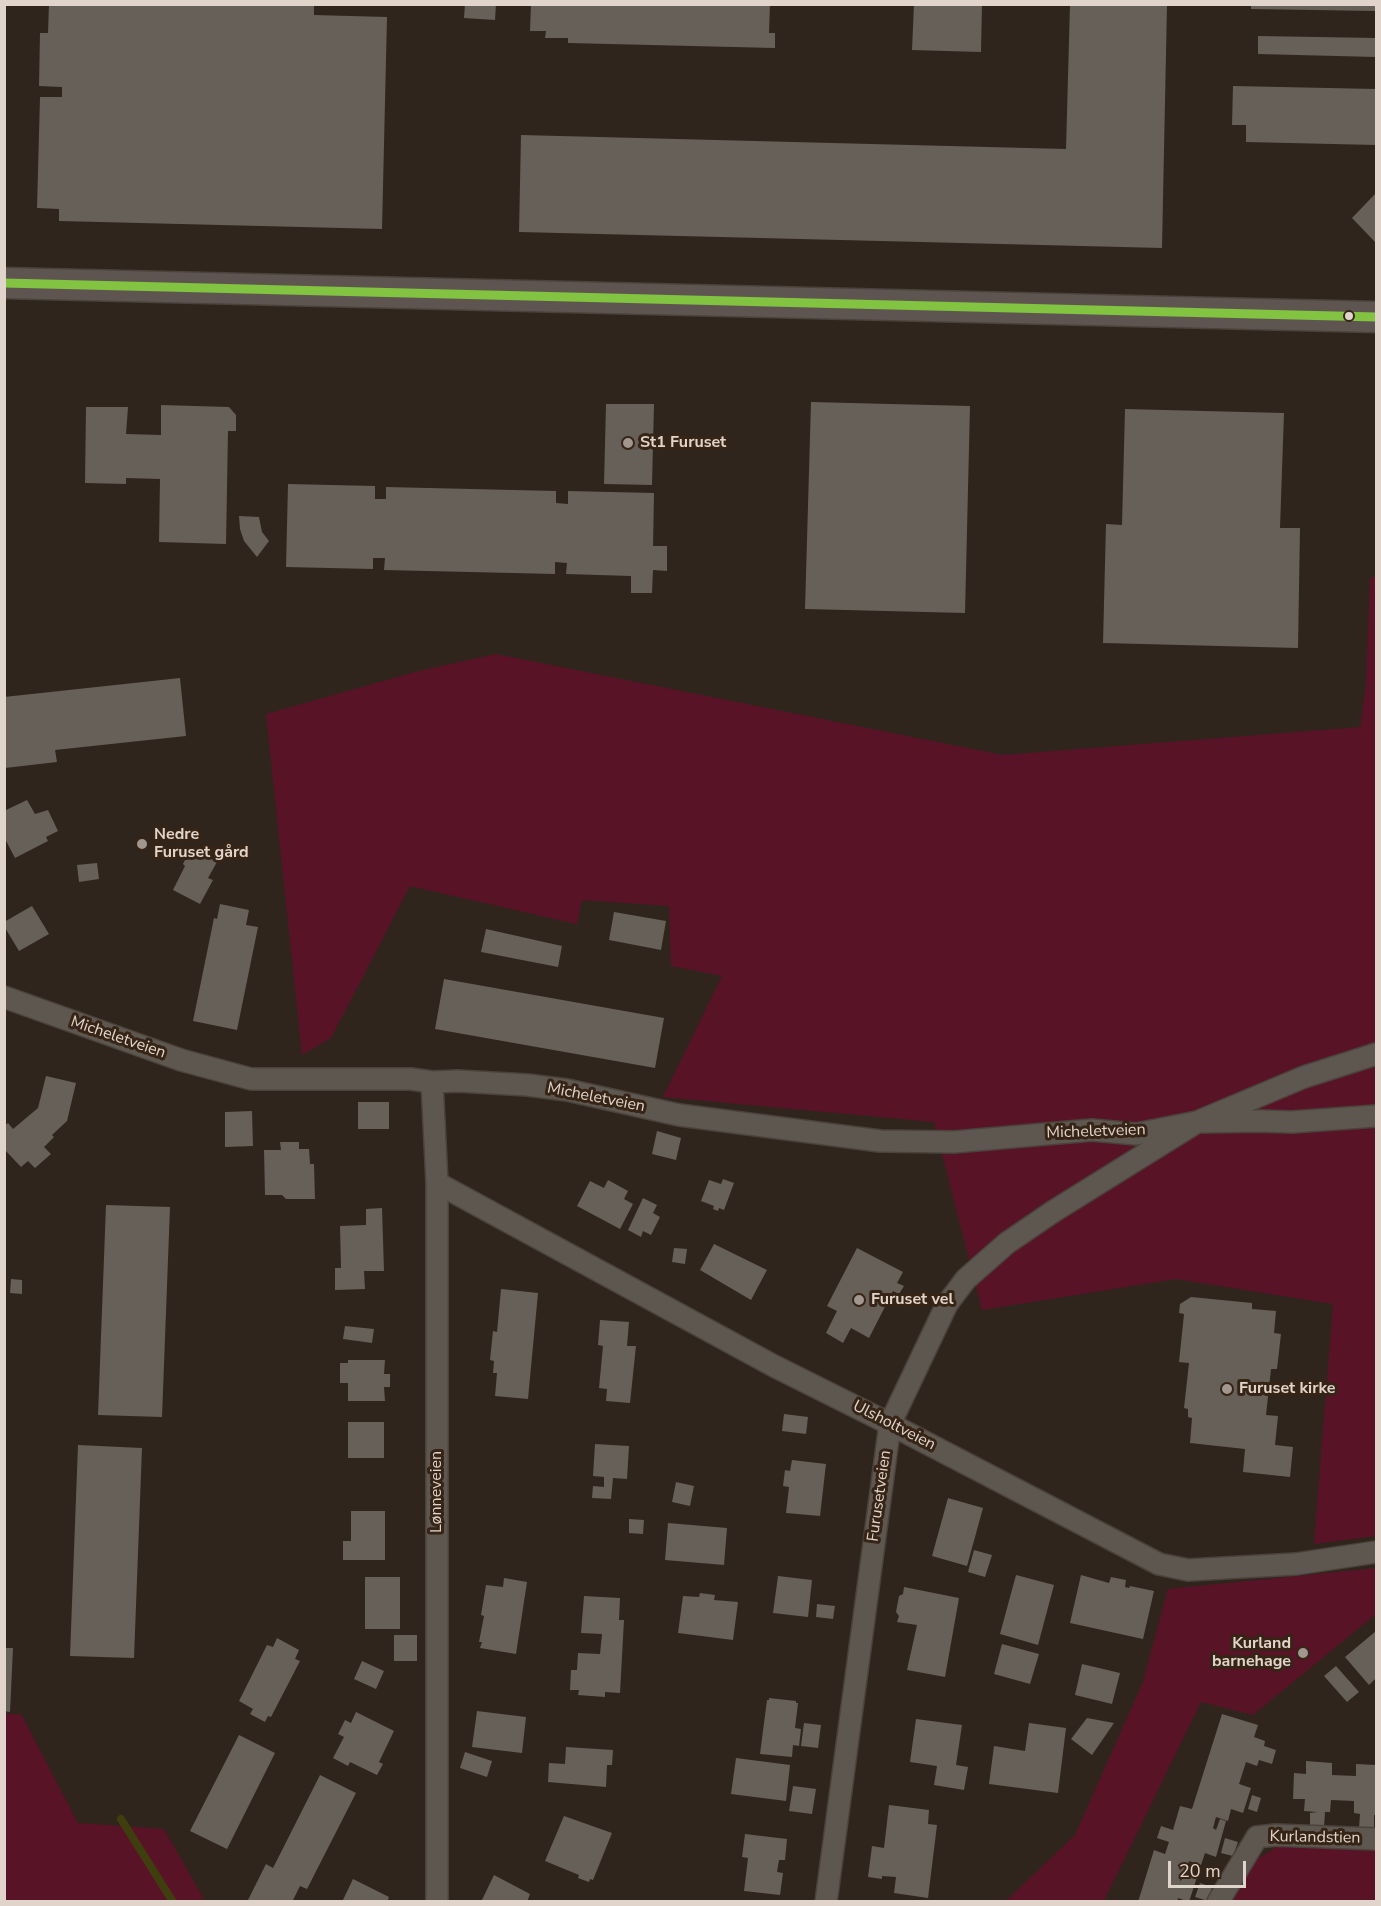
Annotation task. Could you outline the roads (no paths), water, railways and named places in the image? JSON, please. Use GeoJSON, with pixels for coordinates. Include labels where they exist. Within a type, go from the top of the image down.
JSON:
{"type":"FeatureCollection","features":[{"type":"Feature","properties":{"kind":"main road"},"geometry":{"type":"LineString","coordinates":[[4,283],[1377,317]]}},
{"type":"Feature","properties":{"kind":"street","name":"Micheletveien"},"geometry":{"type":"LineString","coordinates":[[4,997],[181,1060],[251,1079],[411,1079],[557,1089],[679,1115],[880,1141],[954,1142],[1092,1130],[1136,1134],[1197,1122],[1259,1120],[1292,1122],[1377,1116]]}},
{"type":"Feature","properties":{"kind":"street","name":"Micheletveien"},"geometry":{"type":"LineString","coordinates":[[1197,1122],[1304,1077],[1377,1054]]}},
{"type":"Feature","properties":{"kind":"street","name":"Lønneveien"},"geometry":{"type":"LineString","coordinates":[[432,1082],[437,1183],[437,1902]]}},
{"type":"Feature","properties":{"kind":"street","name":"Furusetveien"},"geometry":{"type":"LineString","coordinates":[[826,1902],[890,1424],[947,1304],[966,1279],[997,1251],[1053,1211],[1197,1122]]}},
{"type":"Feature","properties":{"kind":"street","name":"Ulsholtveien"},"geometry":{"type":"LineString","coordinates":[[437,1183],[774,1366],[1159,1564],[1188,1570],[1296,1564],[1377,1552]]}},
{"type":"Feature","properties":{"kind":"street","name":"Kurlandstien"},"geometry":{"type":"LineString","coordinates":[[1218,1902],[1257,1837],[1276,1835],[1377,1839]]}},
{"type":"Feature","properties":{"kind":"waterway"},"geometry":{"type":"LineString","coordinates":[[121,1819],[173,1902]]}},
{"type":"Feature","properties":{"kind":"place","name":"St1 Furuset"},"geometry":{"type":"Point","coordinates":[628,443]}},
{"type":"Feature","properties":{"kind":"place","name":"Nedre Furuset gård"},"geometry":{"type":"Point","coordinates":[142,844]}},
{"type":"Feature","properties":{"kind":"place","name":"Furuset vel"},"geometry":{"type":"Point","coordinates":[859,1300]}},
{"type":"Feature","properties":{"kind":"place","name":"Furuset kirke"},"geometry":{"type":"Point","coordinates":[1227,1389]}},
{"type":"Feature","properties":{"kind":"place","name":"Kurland barnehage"},"geometry":{"type":"Point","coordinates":[1303,1653]}}]}
